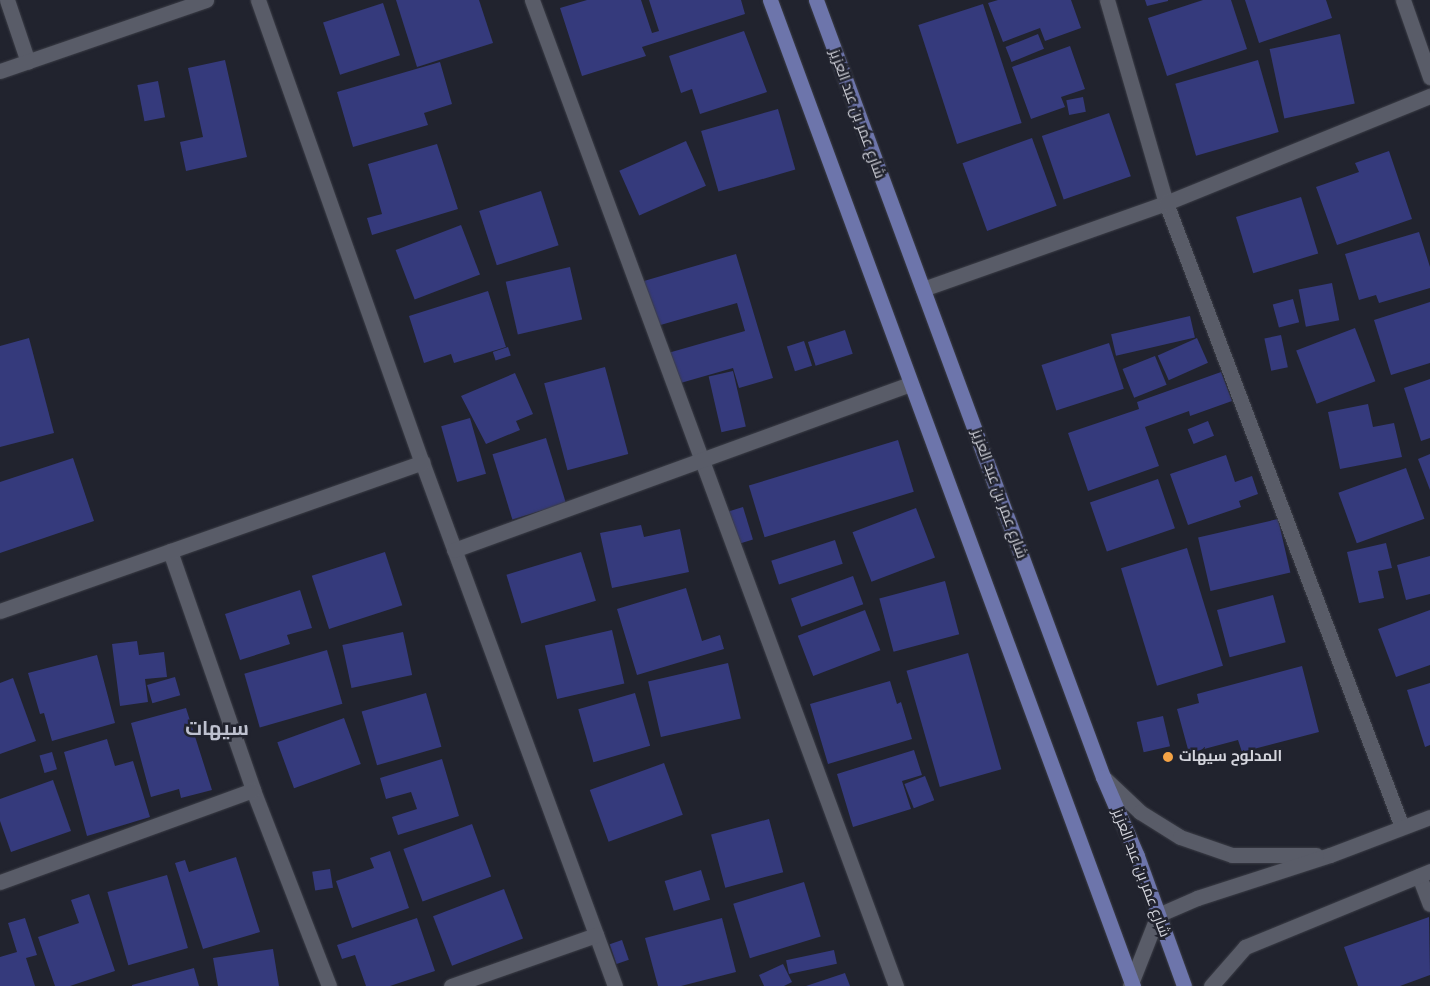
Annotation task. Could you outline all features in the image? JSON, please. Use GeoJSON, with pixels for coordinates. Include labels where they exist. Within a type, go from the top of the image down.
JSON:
{"type":"FeatureCollection","features":[{"type":"Feature","properties":{"kind":"main road"},"geometry":{"type":"LineString","coordinates":[[770,0],[1131,985]]}},
{"type":"Feature","properties":{"kind":"main road","name":"شارع عمر بن عبد العزيز"},"geometry":{"type":"LineString","coordinates":[[816,0],[1103,777],[1184,986]]}},
{"type":"Feature","properties":{"kind":"street"},"geometry":{"type":"LineString","coordinates":[[7,0],[28,62]]}},
{"type":"Feature","properties":{"kind":"street"},"geometry":{"type":"LineString","coordinates":[[0,72],[206,0]]}},
{"type":"Feature","properties":{"kind":"street"},"geometry":{"type":"LineString","coordinates":[[258,0],[422,462],[615,986]]}},
{"type":"Feature","properties":{"kind":"street"},"geometry":{"type":"LineString","coordinates":[[532,0],[896,986]]}},
{"type":"Feature","properties":{"kind":"street"},"geometry":{"type":"LineString","coordinates":[[1107,0],[1166,203],[1402,827]]}},
{"type":"Feature","properties":{"kind":"street"},"geometry":{"type":"LineString","coordinates":[[1403,0],[1430,77]]}},
{"type":"Feature","properties":{"kind":"street"},"geometry":{"type":"LineString","coordinates":[[924,289],[1166,203],[1430,96]]}},
{"type":"Feature","properties":{"kind":"street"},"geometry":{"type":"LineString","coordinates":[[454,550],[910,384]]}},
{"type":"Feature","properties":{"kind":"street"},"geometry":{"type":"LineString","coordinates":[[0,610],[422,462]]}},
{"type":"Feature","properties":{"kind":"street"},"geometry":{"type":"LineString","coordinates":[[170,551],[253,790],[329,986]]}},
{"type":"Feature","properties":{"kind":"street"},"geometry":{"type":"LineString","coordinates":[[1103,777],[1140,812],[1180,837],[1232,855],[1330,855]]}},
{"type":"Feature","properties":{"kind":"street"},"geometry":{"type":"LineString","coordinates":[[0,882],[253,790]]}},
{"type":"Feature","properties":{"kind":"street"},"geometry":{"type":"LineString","coordinates":[[1131,985],[1158,915],[1197,898],[1330,855],[1430,817]]}},
{"type":"Feature","properties":{"kind":"street"},"geometry":{"type":"LineString","coordinates":[[1212,986],[1245,947],[1425,874],[1430,904]]}},
{"type":"Feature","properties":{"kind":"street"},"geometry":{"type":"LineString","coordinates":[[450,986],[596,935]]}},
{"type":"Feature","properties":{"kind":"building"},"geometry":{"type":"Polygon","coordinates":[[[396,0],[479,0],[493,43],[417,67],[396,0]]]}},
{"type":"Feature","properties":{"kind":"building"},"geometry":{"type":"Polygon","coordinates":[[[587,0],[641,0],[652,33],[659,31],[649,0],[741,0],[745,14],[642,47],[646,56],[582,76],[560,8],[587,0]]]}},
{"type":"Feature","properties":{"kind":"building"},"geometry":{"type":"Polygon","coordinates":[[[998,0],[1071,0],[1081,28],[1045,41],[1040,28],[1003,42],[988,3],[998,0]]]}},
{"type":"Feature","properties":{"kind":"building"},"geometry":{"type":"Polygon","coordinates":[[[1145,0],[1168,0],[1168,1],[1147,6],[1145,0]]]}},
{"type":"Feature","properties":{"kind":"building"},"geometry":{"type":"Polygon","coordinates":[[[1203,0],[1231,0],[1247,49],[1167,76],[1148,18],[1203,0]]]}},
{"type":"Feature","properties":{"kind":"building"},"geometry":{"type":"Polygon","coordinates":[[[1245,0],[1326,0],[1332,18],[1259,43],[1245,0]]]}},
{"type":"Feature","properties":{"kind":"building"},"geometry":{"type":"Polygon","coordinates":[[[383,3],[400,55],[340,75],[323,22],[383,3]]]}},
{"type":"Feature","properties":{"kind":"building"},"geometry":{"type":"Polygon","coordinates":[[[983,4],[1022,123],[957,144],[918,25],[983,4]]]}},
{"type":"Feature","properties":{"kind":"building"},"geometry":{"type":"Polygon","coordinates":[[[744,31],[767,92],[700,114],[692,89],[681,93],[669,56],[744,31]]]}},
{"type":"Feature","properties":{"kind":"building"},"geometry":{"type":"Polygon","coordinates":[[[1038,34],[1044,49],[1012,62],[1006,47],[1038,34]]]}},
{"type":"Feature","properties":{"kind":"building"},"geometry":{"type":"Polygon","coordinates":[[[1340,34],[1355,103],[1284,118],[1270,49],[1340,34]]]}},
{"type":"Feature","properties":{"kind":"building"},"geometry":{"type":"Polygon","coordinates":[[[1070,46],[1085,89],[1061,97],[1065,107],[1031,119],[1012,67],[1070,46]]]}},
{"type":"Feature","properties":{"kind":"building"},"geometry":{"type":"Polygon","coordinates":[[[225,60],[247,157],[186,171],[180,142],[203,137],[188,68],[225,60]]]}},
{"type":"Feature","properties":{"kind":"building"},"geometry":{"type":"Polygon","coordinates":[[[1258,60],[1279,132],[1196,156],[1175,84],[1258,60]]]}},
{"type":"Feature","properties":{"kind":"building"},"geometry":{"type":"Polygon","coordinates":[[[440,62],[452,104],[424,113],[428,125],[353,147],[337,92],[440,62]]]}},
{"type":"Feature","properties":{"kind":"building"},"geometry":{"type":"Polygon","coordinates":[[[158,81],[165,117],[144,121],[137,85],[158,81]]]}},
{"type":"Feature","properties":{"kind":"building"},"geometry":{"type":"Polygon","coordinates":[[[1083,97],[1086,112],[1069,115],[1066,100],[1083,97]]]}},
{"type":"Feature","properties":{"kind":"building"},"geometry":{"type":"Polygon","coordinates":[[[778,109],[795,170],[718,192],[701,131],[778,109]]]}},
{"type":"Feature","properties":{"kind":"building"},"geometry":{"type":"Polygon","coordinates":[[[1109,113],[1131,176],[1064,199],[1042,136],[1109,113]]]}},
{"type":"Feature","properties":{"kind":"building"},"geometry":{"type":"Polygon","coordinates":[[[1032,138],[1057,206],[987,231],[962,163],[1032,138]]]}},
{"type":"Feature","properties":{"kind":"building"},"geometry":{"type":"Polygon","coordinates":[[[686,141],[706,186],[639,215],[619,171],[686,141]]]}},
{"type":"Feature","properties":{"kind":"building"},"geometry":{"type":"Polygon","coordinates":[[[437,144],[458,209],[372,235],[367,218],[382,214],[368,164],[437,144]]]}},
{"type":"Feature","properties":{"kind":"building"},"geometry":{"type":"Polygon","coordinates":[[[1389,151],[1412,219],[1337,245],[1316,187],[1359,172],[1355,163],[1389,151]]]}},
{"type":"Feature","properties":{"kind":"building"},"geometry":{"type":"Polygon","coordinates":[[[541,191],[559,245],[497,265],[479,211],[541,191]]]}},
{"type":"Feature","properties":{"kind":"building"},"geometry":{"type":"Polygon","coordinates":[[[1301,197],[1318,253],[1253,273],[1236,217],[1301,197]]]}},
{"type":"Feature","properties":{"kind":"building"},"geometry":{"type":"Polygon","coordinates":[[[461,225],[480,274],[415,300],[396,250],[461,225]]]}},
{"type":"Feature","properties":{"kind":"building"},"geometry":{"type":"Polygon","coordinates":[[[1419,232],[1430,267],[1430,288],[1379,303],[1376,295],[1359,300],[1345,254],[1419,232]]]}},
{"type":"Feature","properties":{"kind":"building"},"geometry":{"type":"Polygon","coordinates":[[[736,254],[773,378],[739,388],[733,368],[677,384],[668,353],[745,331],[737,303],[657,326],[644,281],[736,254]]]}},
{"type":"Feature","properties":{"kind":"building"},"geometry":{"type":"Polygon","coordinates":[[[570,267],[582,320],[518,334],[506,282],[570,267]]]}},
{"type":"Feature","properties":{"kind":"building"},"geometry":{"type":"Polygon","coordinates":[[[1332,283],[1339,320],[1306,327],[1299,289],[1332,283]]]}},
{"type":"Feature","properties":{"kind":"building"},"geometry":{"type":"Polygon","coordinates":[[[488,291],[506,347],[454,363],[451,354],[424,363],[409,316],[488,291]]]}},
{"type":"Feature","properties":{"kind":"building"},"geometry":{"type":"Polygon","coordinates":[[[1293,299],[1299,322],[1279,328],[1273,304],[1293,299]]]}},
{"type":"Feature","properties":{"kind":"building"},"geometry":{"type":"Polygon","coordinates":[[[1430,302],[1430,363],[1391,375],[1374,320],[1430,302]]]}},
{"type":"Feature","properties":{"kind":"building"},"geometry":{"type":"Polygon","coordinates":[[[1190,316],[1195,337],[1116,356],[1111,334],[1190,316]]]}},
{"type":"Feature","properties":{"kind":"building"},"geometry":{"type":"Polygon","coordinates":[[[1355,328],[1375,381],[1317,404],[1296,351],[1355,328]]]}},
{"type":"Feature","properties":{"kind":"building"},"geometry":{"type":"Polygon","coordinates":[[[845,330],[853,354],[816,366],[808,342],[845,330]]]}},
{"type":"Feature","properties":{"kind":"building"},"geometry":{"type":"Polygon","coordinates":[[[1281,335],[1288,367],[1271,371],[1264,339],[1281,335]]]}},
{"type":"Feature","properties":{"kind":"building"},"geometry":{"type":"Polygon","coordinates":[[[29,338],[54,433],[0,447],[0,346],[29,338]]]}},
{"type":"Feature","properties":{"kind":"building"},"geometry":{"type":"Polygon","coordinates":[[[1197,338],[1208,363],[1169,380],[1158,355],[1197,338]]]}},
{"type":"Feature","properties":{"kind":"building"},"geometry":{"type":"Polygon","coordinates":[[[804,341],[812,366],[795,371],[787,347],[804,341]]]}},
{"type":"Feature","properties":{"kind":"building"},"geometry":{"type":"Polygon","coordinates":[[[1109,343],[1124,389],[1056,411],[1041,365],[1109,343]]]}},
{"type":"Feature","properties":{"kind":"building"},"geometry":{"type":"Polygon","coordinates":[[[508,347],[511,356],[496,361],[493,352],[508,347]]]}},
{"type":"Feature","properties":{"kind":"building"},"geometry":{"type":"Polygon","coordinates":[[[1155,356],[1167,385],[1134,398],[1123,369],[1155,356]]]}},
{"type":"Feature","properties":{"kind":"building"},"geometry":{"type":"Polygon","coordinates":[[[605,367],[628,454],[567,470],[544,383],[605,367]]]}},
{"type":"Feature","properties":{"kind":"building"},"geometry":{"type":"Polygon","coordinates":[[[733,371],[746,427],[721,432],[709,377],[733,371]]]}},
{"type":"Feature","properties":{"kind":"building"},"geometry":{"type":"Polygon","coordinates":[[[1221,372],[1232,401],[1190,416],[1189,411],[1145,427],[1159,466],[1088,491],[1068,433],[1139,409],[1137,402],[1221,372]]]}},
{"type":"Feature","properties":{"kind":"building"},"geometry":{"type":"Polygon","coordinates":[[[515,373],[533,414],[516,421],[520,430],[486,444],[461,396],[515,373]]]}},
{"type":"Feature","properties":{"kind":"building"},"geometry":{"type":"Polygon","coordinates":[[[1430,379],[1430,438],[1421,441],[1404,388],[1430,379]]]}},
{"type":"Feature","properties":{"kind":"building"},"geometry":{"type":"Polygon","coordinates":[[[1368,404],[1373,427],[1394,423],[1402,457],[1340,469],[1328,412],[1368,404]]]}},
{"type":"Feature","properties":{"kind":"building"},"geometry":{"type":"Polygon","coordinates":[[[470,418],[486,474],[457,482],[441,426],[470,418]]]}},
{"type":"Feature","properties":{"kind":"building"},"geometry":{"type":"Polygon","coordinates":[[[1208,421],[1214,436],[1194,444],[1188,429],[1208,421]]]}},
{"type":"Feature","properties":{"kind":"building"},"geometry":{"type":"Polygon","coordinates":[[[546,438],[566,503],[512,519],[492,454],[546,438]]]}},
{"type":"Feature","properties":{"kind":"building"},"geometry":{"type":"Polygon","coordinates":[[[898,440],[914,492],[765,537],[749,486],[898,440]]]}},
{"type":"Feature","properties":{"kind":"building"},"geometry":{"type":"Polygon","coordinates":[[[1430,454],[1430,490],[1418,459],[1430,454]]]}},
{"type":"Feature","properties":{"kind":"building"},"geometry":{"type":"Polygon","coordinates":[[[1226,455],[1235,482],[1252,476],[1258,494],[1239,501],[1241,507],[1188,525],[1170,474],[1226,455]]]}},
{"type":"Feature","properties":{"kind":"building"},"geometry":{"type":"Polygon","coordinates":[[[73,458],[94,521],[0,553],[0,482],[73,458]]]}},
{"type":"Feature","properties":{"kind":"building"},"geometry":{"type":"Polygon","coordinates":[[[1406,468],[1424,519],[1357,543],[1338,493],[1406,468]]]}},
{"type":"Feature","properties":{"kind":"building"},"geometry":{"type":"Polygon","coordinates":[[[1158,479],[1175,528],[1107,552],[1090,502],[1158,479]]]}},
{"type":"Feature","properties":{"kind":"building"},"geometry":{"type":"Polygon","coordinates":[[[743,507],[753,540],[733,546],[723,513],[743,507]]]}},
{"type":"Feature","properties":{"kind":"building"},"geometry":{"type":"Polygon","coordinates":[[[916,508],[935,557],[872,582],[853,532],[916,508]]]}},
{"type":"Feature","properties":{"kind":"building"},"geometry":{"type":"Polygon","coordinates":[[[1278,519],[1290,573],[1210,591],[1198,537],[1278,519]]]}},
{"type":"Feature","properties":{"kind":"building"},"geometry":{"type":"Polygon","coordinates":[[[641,525],[644,537],[680,529],[689,572],[612,588],[600,533],[641,525]]]}},
{"type":"Feature","properties":{"kind":"building"},"geometry":{"type":"Polygon","coordinates":[[[835,540],[843,564],[779,584],[771,561],[835,540]]]}},
{"type":"Feature","properties":{"kind":"building"},"geometry":{"type":"Polygon","coordinates":[[[1386,543],[1392,568],[1378,571],[1384,598],[1359,603],[1347,552],[1386,543]]]}},
{"type":"Feature","properties":{"kind":"building"},"geometry":{"type":"Polygon","coordinates":[[[1187,548],[1223,666],[1157,686],[1121,568],[1187,548]]]}},
{"type":"Feature","properties":{"kind":"building"},"geometry":{"type":"Polygon","coordinates":[[[385,552],[402,605],[329,629],[312,576],[385,552]]]}},
{"type":"Feature","properties":{"kind":"building"},"geometry":{"type":"Polygon","coordinates":[[[581,552],[596,601],[521,624],[506,575],[581,552]]]}},
{"type":"Feature","properties":{"kind":"building"},"geometry":{"type":"Polygon","coordinates":[[[1430,556],[1430,594],[1406,600],[1397,565],[1430,556]]]}},
{"type":"Feature","properties":{"kind":"building"},"geometry":{"type":"Polygon","coordinates":[[[853,576],[863,604],[801,627],[791,599],[853,576]]]}},
{"type":"Feature","properties":{"kind":"building"},"geometry":{"type":"Polygon","coordinates":[[[945,581],[959,634],[894,652],[879,599],[945,581]]]}},
{"type":"Feature","properties":{"kind":"building"},"geometry":{"type":"Polygon","coordinates":[[[686,588],[702,641],[720,635],[724,649],[637,675],[617,609],[686,588]]]}},
{"type":"Feature","properties":{"kind":"building"},"geometry":{"type":"Polygon","coordinates":[[[300,590],[312,628],[287,635],[290,644],[240,660],[225,614],[300,590]]]}},
{"type":"Feature","properties":{"kind":"building"},"geometry":{"type":"Polygon","coordinates":[[[1273,595],[1286,642],[1230,657],[1217,610],[1273,595]]]}},
{"type":"Feature","properties":{"kind":"building"},"geometry":{"type":"Polygon","coordinates":[[[865,610],[880,650],[813,676],[798,636],[865,610]]]}},
{"type":"Feature","properties":{"kind":"building"},"geometry":{"type":"Polygon","coordinates":[[[1430,610],[1430,665],[1396,677],[1378,629],[1430,610]]]}},
{"type":"Feature","properties":{"kind":"building"},"geometry":{"type":"Polygon","coordinates":[[[612,630],[624,684],[557,699],[545,646],[612,630]]]}},
{"type":"Feature","properties":{"kind":"building"},"geometry":{"type":"Polygon","coordinates":[[[403,632],[412,675],[352,688],[342,645],[403,632]]]}},
{"type":"Feature","properties":{"kind":"building"},"geometry":{"type":"Polygon","coordinates":[[[137,641],[139,655],[164,652],[167,677],[145,679],[148,702],[120,706],[112,644],[137,641]]]}},
{"type":"Feature","properties":{"kind":"building"},"geometry":{"type":"Polygon","coordinates":[[[327,650],[342,704],[260,728],[244,674],[327,650]]]}},
{"type":"Feature","properties":{"kind":"building"},"geometry":{"type":"Polygon","coordinates":[[[968,653],[1001,769],[940,787],[906,671],[968,653]]]}},
{"type":"Feature","properties":{"kind":"building"},"geometry":{"type":"Polygon","coordinates":[[[97,655],[115,723],[52,741],[44,713],[40,714],[28,673],[97,655]]]}},
{"type":"Feature","properties":{"kind":"building"},"geometry":{"type":"Polygon","coordinates":[[[728,663],[741,719],[661,737],[648,681],[728,663]]]}},
{"type":"Feature","properties":{"kind":"building"},"geometry":{"type":"Polygon","coordinates":[[[1302,666],[1319,732],[1242,752],[1238,740],[1189,753],[1177,709],[1199,703],[1197,694],[1302,666]]]}},
{"type":"Feature","properties":{"kind":"building"},"geometry":{"type":"Polygon","coordinates":[[[175,677],[180,695],[152,703],[147,685],[175,677]]]}},
{"type":"Feature","properties":{"kind":"building"},"geometry":{"type":"Polygon","coordinates":[[[13,678],[36,741],[0,754],[0,683],[13,678]]]}},
{"type":"Feature","properties":{"kind":"building"},"geometry":{"type":"Polygon","coordinates":[[[890,681],[897,704],[901,702],[912,739],[828,764],[810,704],[890,681]]]}},
{"type":"Feature","properties":{"kind":"building"},"geometry":{"type":"Polygon","coordinates":[[[1430,683],[1430,745],[1425,747],[1407,690],[1430,683]]]}},
{"type":"Feature","properties":{"kind":"building"},"geometry":{"type":"Polygon","coordinates":[[[426,693],[441,747],[377,765],[362,711],[426,693]]]}},
{"type":"Feature","properties":{"kind":"building"},"geometry":{"type":"Polygon","coordinates":[[[635,693],[650,746],[593,762],[578,709],[635,693]]]}},
{"type":"Feature","properties":{"kind":"building"},"geometry":{"type":"Polygon","coordinates":[[[186,708],[212,790],[181,798],[179,789],[151,797],[131,723],[186,708]]]}},
{"type":"Feature","properties":{"kind":"building"},"geometry":{"type":"Polygon","coordinates":[[[1163,716],[1170,746],[1144,752],[1137,722],[1163,716]]]}},
{"type":"Feature","properties":{"kind":"building"},"geometry":{"type":"Polygon","coordinates":[[[344,718],[361,764],[294,788],[277,742],[344,718]]]}},
{"type":"Feature","properties":{"kind":"building"},"geometry":{"type":"Polygon","coordinates":[[[107,739],[115,766],[133,761],[150,817],[87,836],[64,752],[107,739]]]}},
{"type":"Feature","properties":{"kind":"building"},"geometry":{"type":"Polygon","coordinates":[[[914,750],[922,775],[902,781],[911,809],[853,827],[837,774],[914,750]]]}},
{"type":"Feature","properties":{"kind":"building"},"geometry":{"type":"Polygon","coordinates":[[[52,752],[57,769],[44,773],[40,756],[52,752]]]}},
{"type":"Feature","properties":{"kind":"building"},"geometry":{"type":"Polygon","coordinates":[[[442,759],[459,816],[398,835],[392,817],[417,809],[411,792],[386,799],[380,778],[442,759]]]}},
{"type":"Feature","properties":{"kind":"building"},"geometry":{"type":"Polygon","coordinates":[[[664,763],[683,815],[609,842],[590,790],[664,763]]]}},
{"type":"Feature","properties":{"kind":"building"},"geometry":{"type":"Polygon","coordinates":[[[925,776],[934,800],[914,808],[904,784],[925,776]]]}},
{"type":"Feature","properties":{"kind":"building"},"geometry":{"type":"Polygon","coordinates":[[[53,780],[71,831],[11,852],[0,821],[0,799],[53,780]]]}},
{"type":"Feature","properties":{"kind":"building"},"geometry":{"type":"Polygon","coordinates":[[[769,819],[783,872],[725,888],[711,835],[769,819]]]}},
{"type":"Feature","properties":{"kind":"building"},"geometry":{"type":"Polygon","coordinates":[[[472,824],[491,877],[423,902],[403,849],[472,824]]]}},
{"type":"Feature","properties":{"kind":"building"},"geometry":{"type":"Polygon","coordinates":[[[390,851],[409,908],[352,928],[336,881],[374,868],[370,858],[390,851]]]}},
{"type":"Feature","properties":{"kind":"building"},"geometry":{"type":"Polygon","coordinates":[[[236,857],[260,932],[203,949],[175,863],[185,860],[189,872],[236,857]]]}},
{"type":"Feature","properties":{"kind":"building"},"geometry":{"type":"Polygon","coordinates":[[[330,869],[333,888],[315,891],[312,872],[330,869]]]}},
{"type":"Feature","properties":{"kind":"building"},"geometry":{"type":"Polygon","coordinates":[[[701,870],[710,900],[674,911],[665,881],[701,870]]]}},
{"type":"Feature","properties":{"kind":"building"},"geometry":{"type":"Polygon","coordinates":[[[167,875],[188,948],[128,965],[107,892],[167,875]]]}},
{"type":"Feature","properties":{"kind":"building"},"geometry":{"type":"Polygon","coordinates":[[[804,882],[821,937],[750,958],[733,904],[804,882]]]}},
{"type":"Feature","properties":{"kind":"building"},"geometry":{"type":"Polygon","coordinates":[[[504,889],[523,938],[452,966],[433,916],[504,889]]]}},
{"type":"Feature","properties":{"kind":"building"},"geometry":{"type":"Polygon","coordinates":[[[89,894],[115,971],[70,986],[55,986],[38,937],[79,923],[71,900],[89,894]]]}},
{"type":"Feature","properties":{"kind":"building"},"geometry":{"type":"Polygon","coordinates":[[[1429,917],[1430,975],[1400,986],[1358,986],[1344,947],[1429,917]]]}},
{"type":"Feature","properties":{"kind":"building"},"geometry":{"type":"Polygon","coordinates":[[[25,918],[37,955],[26,958],[35,986],[0,986],[0,957],[17,952],[8,923],[25,918]]]}},
{"type":"Feature","properties":{"kind":"building"},"geometry":{"type":"Polygon","coordinates":[[[417,918],[435,971],[390,986],[366,986],[355,955],[342,959],[337,945],[417,918]]]}},
{"type":"Feature","properties":{"kind":"building"},"geometry":{"type":"Polygon","coordinates":[[[722,918],[736,972],[681,986],[658,986],[645,938],[722,918]]]}},
{"type":"Feature","properties":{"kind":"building"},"geometry":{"type":"Polygon","coordinates":[[[622,940],[629,960],[617,964],[610,944],[622,940]]]}},
{"type":"Feature","properties":{"kind":"building"},"geometry":{"type":"Polygon","coordinates":[[[273,949],[279,986],[218,986],[213,958],[273,949]]]}},
{"type":"Feature","properties":{"kind":"building"},"geometry":{"type":"Polygon","coordinates":[[[834,950],[837,964],[789,974],[786,960],[834,950]]]}},
{"type":"Feature","properties":{"kind":"building"},"geometry":{"type":"Polygon","coordinates":[[[783,964],[792,982],[784,986],[764,986],[759,975],[783,964]]]}},
{"type":"Feature","properties":{"kind":"building"},"geometry":{"type":"Polygon","coordinates":[[[194,968],[199,986],[132,986],[132,985],[194,968]]]}},
{"type":"Feature","properties":{"kind":"building"},"geometry":{"type":"Polygon","coordinates":[[[845,973],[850,986],[806,986],[845,973]]]}},
{"type":"Feature","properties":{"kind":"place","name":"المدلوح سيهات"},"geometry":{"type":"Point","coordinates":[1168,757]}},
{"type":"Feature","properties":{"kind":"district","name":"سيهات"},"geometry":{"type":"Point","coordinates":[217,729]}}]}
